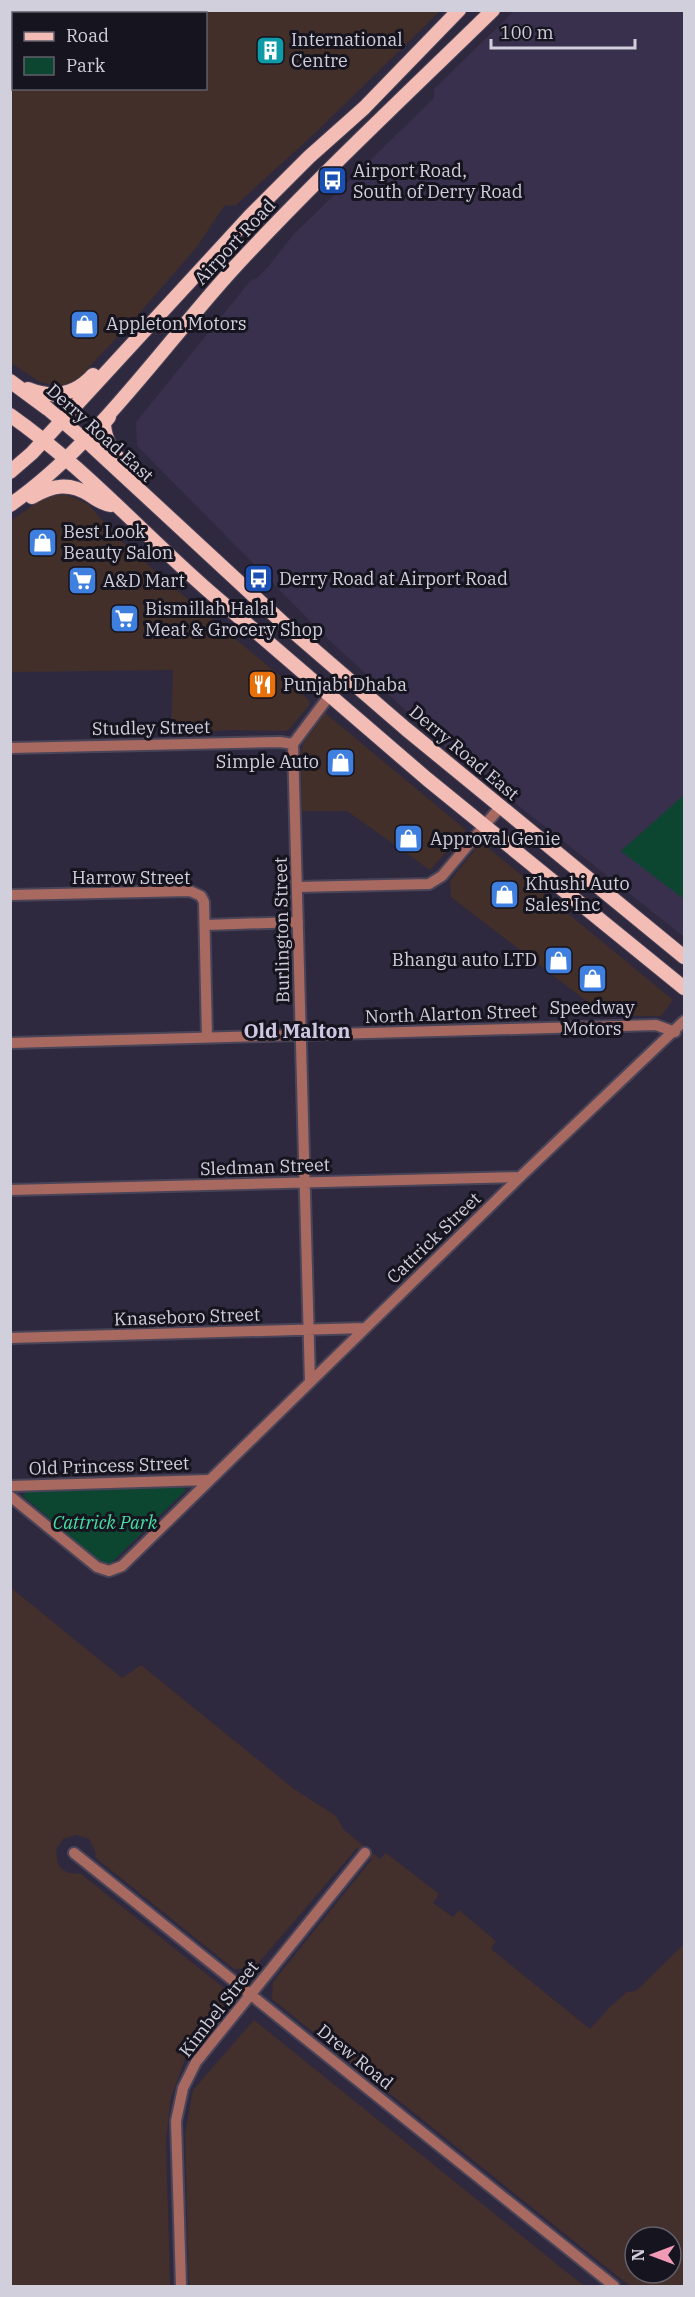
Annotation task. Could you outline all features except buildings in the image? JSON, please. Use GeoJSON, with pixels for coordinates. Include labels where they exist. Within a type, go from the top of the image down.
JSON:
{"type":"FeatureCollection","features":[{"type":"Feature","properties":{"kind":"main road","name":"Airport Road"},"geometry":{"type":"LineString","coordinates":[[10,472],[44,441],[131,344],[259,208],[309,157],[364,108],[459,10]]}},
{"type":"Feature","properties":{"kind":"main road","name":"Airport Road"},"geometry":{"type":"LineString","coordinates":[[14,503],[84,439],[267,233],[493,10]]}},
{"type":"Feature","properties":{"kind":"main road"},"geometry":{"type":"LineString","coordinates":[[10,379],[29,390],[56,395],[68,394],[85,384],[118,347],[131,344]]}},
{"type":"Feature","properties":{"kind":"main road"},"geometry":{"type":"LineString","coordinates":[[148,500],[146,486],[119,459],[104,428],[104,423],[152,367],[152,362]]}},
{"type":"Feature","properties":{"kind":"main road","name":"Derry Road East"},"geometry":{"type":"LineString","coordinates":[[10,379],[84,439],[282,622],[684,957]]}},
{"type":"Feature","properties":{"kind":"main road"},"geometry":{"type":"LineString","coordinates":[[10,415],[44,441],[117,505],[177,564],[330,696],[484,826],[684,988]]}},
{"type":"Feature","properties":{"kind":"main road"},"geometry":{"type":"LineString","coordinates":[[14,503],[22,502],[51,487],[66,487],[82,490],[104,504],[117,505]]}},
{"type":"Feature","properties":{"kind":"street"},"geometry":{"type":"LineString","coordinates":[[293,744],[345,675]]}},
{"type":"Feature","properties":{"kind":"street","name":"Studley Street"},"geometry":{"type":"LineString","coordinates":[[10,748],[280,742],[293,744]]}},
{"type":"Feature","properties":{"kind":"street","name":"Burlington Street"},"geometry":{"type":"LineString","coordinates":[[293,744],[310,1382]]}},
{"type":"Feature","properties":{"kind":"street"},"geometry":{"type":"LineString","coordinates":[[297,887],[429,884],[442,876],[501,806]]}},
{"type":"Feature","properties":{"kind":"street","name":"Harrow Street"},"geometry":{"type":"LineString","coordinates":[[10,895],[190,891],[201,896],[206,925]]}},
{"type":"Feature","properties":{"kind":"street"},"geometry":{"type":"LineString","coordinates":[[207,1037],[206,925],[298,922]]}},
{"type":"Feature","properties":{"kind":"street","name":"Cattrick Street"},"geometry":{"type":"LineString","coordinates":[[10,1496],[97,1567],[109,1571],[122,1566],[520,1177],[684,1022]]}},
{"type":"Feature","properties":{"kind":"street","name":"North Alarton Street"},"geometry":{"type":"LineString","coordinates":[[10,1042],[656,1025],[675,1032]]}},
{"type":"Feature","properties":{"kind":"street","name":"Sledman Street"},"geometry":{"type":"LineString","coordinates":[[10,1190],[520,1177]]}},
{"type":"Feature","properties":{"kind":"street","name":"Knaseboro Street"},"geometry":{"type":"LineString","coordinates":[[10,1338],[365,1328]]}},
{"type":"Feature","properties":{"kind":"street","name":"Old Princess Street"},"geometry":{"type":"LineString","coordinates":[[10,1486],[208,1480]]}},
{"type":"Feature","properties":{"kind":"street","name":"Drew Road"},"geometry":{"type":"LineString","coordinates":[[74,1853],[614,2286]]}},
{"type":"Feature","properties":{"kind":"street","name":"Kimbel Street"},"geometry":{"type":"LineString","coordinates":[[181,2286],[177,2121],[183,2088],[196,2062],[365,1853]]}},
{"type":"Feature","properties":{"kind":"shaded area"},"geometry":{"type":"Polygon","coordinates":[[[10,11],[440,11],[315,133],[236,205],[224,206],[196,248],[77,380],[59,387],[40,382],[11,363],[10,11]]]}},
{"type":"Feature","properties":{"kind":"shaded area"},"geometry":{"type":"Polygon","coordinates":[[[514,11],[684,11],[684,937],[451,752],[330,641],[137,446],[136,422],[251,280],[256,279],[293,235],[434,98],[434,89],[514,11]]]}},
{"type":"Feature","properties":{"kind":"shaded area"},"geometry":{"type":"Polygon","coordinates":[[[54,495],[67,495],[88,504],[118,538],[172,586],[309,700],[309,705],[290,728],[286,731],[227,730],[171,734],[173,670],[11,672],[11,521],[39,501],[54,495]]]}},
{"type":"Feature","properties":{"kind":"shaded area"},"geometry":{"type":"Polygon","coordinates":[[[325,713],[466,830],[430,870],[347,811],[302,811],[301,751],[304,742],[325,713]]]}},
{"type":"Feature","properties":{"kind":"shaded area"},"geometry":{"type":"Polygon","coordinates":[[[481,842],[673,1000],[661,1016],[606,1016],[451,897],[450,881],[481,842]]]}},
{"type":"Feature","properties":{"kind":"shaded area"},"geometry":{"type":"Polygon","coordinates":[[[10,1587],[122,1678],[141,1665],[294,1789],[336,1816],[344,1830],[380,1859],[386,1853],[439,1894],[433,1903],[453,1917],[459,1910],[496,1941],[491,1949],[590,2029],[610,2007],[627,1992],[636,1991],[684,1944],[684,2286],[630,2286],[683,2285],[683,2225],[623,2225],[623,2280],[272,1999],[273,1982],[372,1859],[357,1848],[254,1968],[234,1969],[96,1858],[89,1839],[76,1835],[63,1839],[56,1850],[58,1864],[62,1869],[68,1873],[81,1874],[224,1988],[226,2007],[185,2059],[171,2098],[166,2139],[170,2286],[11,2286],[10,1587]]]}},
{"type":"Feature","properties":{"kind":"shaded area"},"geometry":{"type":"Polygon","coordinates":[[[254,2020],[584,2286],[189,2286],[185,2134],[193,2090],[254,2020]]]}},
{"type":"Feature","properties":{"kind":"green space"},"geometry":{"type":"Polygon","coordinates":[[[684,795],[684,899],[621,851],[684,795]]]}},
{"type":"Feature","properties":{"kind":"green space","name":"Cattrick Park"},"geometry":{"type":"Polygon","coordinates":[[[182,1487],[186,1490],[110,1564],[100,1562],[23,1496],[26,1492],[182,1487]]]}},
{"type":"Feature","properties":{"kind":"place","name":"International Centre"},"geometry":{"type":"Point","coordinates":[270,50]}},
{"type":"Feature","properties":{"kind":"place","name":"Airport Road, South of Derry Road"},"geometry":{"type":"Point","coordinates":[332,181]}},
{"type":"Feature","properties":{"kind":"place","name":"Appleton Motors"},"geometry":{"type":"Point","coordinates":[85,324]}},
{"type":"Feature","properties":{"kind":"place","name":"Best Look Beauty Salon"},"geometry":{"type":"Point","coordinates":[42,542]}},
{"type":"Feature","properties":{"kind":"place","name":"Derry Road at Airport Road"},"geometry":{"type":"Point","coordinates":[258,579]}},
{"type":"Feature","properties":{"kind":"place","name":"A&D Mart"},"geometry":{"type":"Point","coordinates":[82,581]}},
{"type":"Feature","properties":{"kind":"place","name":"Bismillah Halal Meat & Grocery Shop"},"geometry":{"type":"Point","coordinates":[124,619]}},
{"type":"Feature","properties":{"kind":"place","name":"Punjabi Dhaba"},"geometry":{"type":"Point","coordinates":[262,685]}},
{"type":"Feature","properties":{"kind":"place","name":"Simple Auto"},"geometry":{"type":"Point","coordinates":[340,762]}},
{"type":"Feature","properties":{"kind":"place","name":"Approval Genie"},"geometry":{"type":"Point","coordinates":[409,839]}},
{"type":"Feature","properties":{"kind":"place","name":"Khushi Auto Sales Inc"},"geometry":{"type":"Point","coordinates":[504,894]}},
{"type":"Feature","properties":{"kind":"place","name":"Bhangu auto LTD"},"geometry":{"type":"Point","coordinates":[558,960]}},
{"type":"Feature","properties":{"kind":"place","name":"Speedway Motors"},"geometry":{"type":"Point","coordinates":[592,979]}},
{"type":"Feature","properties":{"kind":"district","name":"Old Malton"},"geometry":{"type":"Point","coordinates":[297,1031]}}]}
